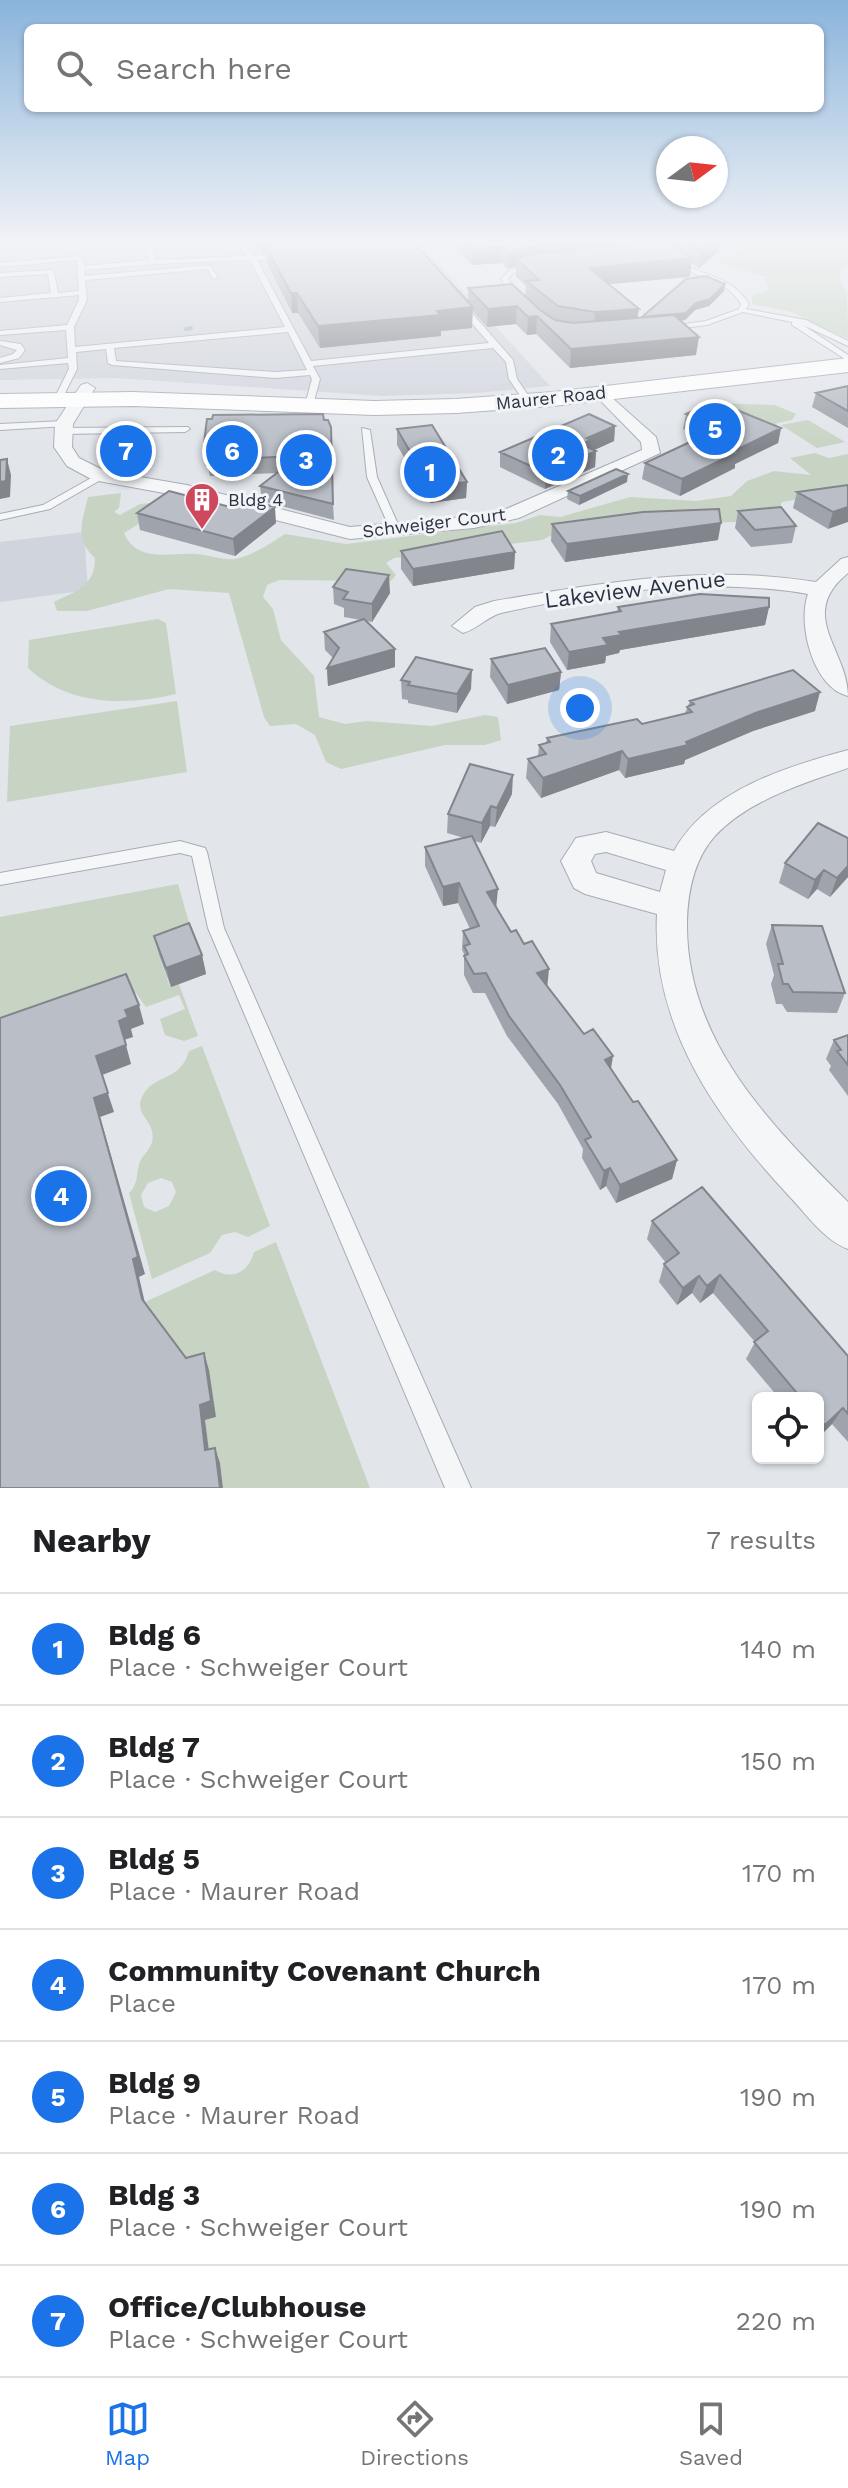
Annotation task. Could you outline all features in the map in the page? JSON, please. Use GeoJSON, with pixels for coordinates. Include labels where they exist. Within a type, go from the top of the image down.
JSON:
{"type":"FeatureCollection","features":[{"type":"Feature","properties":{"kind":"street","name":"Maurer Road"},"geometry":{"type":"LineString","coordinates":[[0,390],[405,408],[528,401],[848,365]]}},
{"type":"Feature","properties":{"kind":"street","name":"Maurer Road"},"geometry":{"type":"LineString","coordinates":[[0,401],[72,393]]}},
{"type":"Feature","properties":{"kind":"street"},"geometry":{"type":"LineString","coordinates":[[63,428],[72,393]]}},
{"type":"Feature","properties":{"kind":"street","name":"Schweiger Court"},"geometry":{"type":"LineString","coordinates":[[63,428],[67,455],[100,476],[187,491],[361,534],[512,514],[651,453],[650,441],[601,393]]}},
{"type":"Feature","properties":{"kind":"street"},"geometry":{"type":"LineString","coordinates":[[848,563],[820,589],[813,611],[815,638],[827,665],[848,689]]}},
{"type":"Feature","properties":{"kind":"street","name":"Lakeview Avenue"},"geometry":{"type":"LineString","coordinates":[[463,626],[494,608],[699,577],[770,579],[820,589]]}},
{"type":"Feature","properties":{"kind":"street"},"geometry":{"type":"LineString","coordinates":[[848,759],[785,782],[739,804],[691,847],[671,906],[677,985],[705,1062],[763,1143],[848,1230]]}},
{"type":"Feature","properties":{"kind":"street"},"geometry":{"type":"LineString","coordinates":[[671,906],[596,886],[585,880],[576,861],[586,845],[606,842],[684,865]]}},
{"type":"Feature","properties":{"kind":"lane"},"geometry":{"type":"LineString","coordinates":[[72,393],[70,327],[78,310]]}},
{"type":"Feature","properties":{"kind":"lane"},"geometry":{"type":"LineString","coordinates":[[280,310],[316,384],[309,405]]}},
{"type":"Feature","properties":{"kind":"lane"},"geometry":{"type":"LineString","coordinates":[[464,310],[510,362],[513,379],[528,401]]}},
{"type":"Feature","properties":{"kind":"lane"},"geometry":{"type":"LineString","coordinates":[[665,328],[707,323],[741,310]]}},
{"type":"Feature","properties":{"kind":"lane"},"geometry":{"type":"LineString","coordinates":[[744,310],[817,327],[848,344]]}},
{"type":"Feature","properties":{"kind":"lane"},"geometry":{"type":"LineString","coordinates":[[792,320],[820,343],[848,359]]}},
{"type":"Feature","properties":{"kind":"lane"},"geometry":{"type":"LineString","coordinates":[[0,333],[70,327]]}},
{"type":"Feature","properties":{"kind":"lane"},"geometry":{"type":"LineString","coordinates":[[0,362],[30,364],[110,347],[290,329]]}},
{"type":"Feature","properties":{"kind":"lane"},"geometry":{"type":"LineString","coordinates":[[30,331],[30,364]]}},
{"type":"Feature","properties":{"kind":"lane"},"geometry":{"type":"LineString","coordinates":[[0,343],[18,346],[21,350],[16,356],[0,362]]}},
{"type":"Feature","properties":{"kind":"lane"},"geometry":{"type":"LineString","coordinates":[[0,343],[5,347],[5,355],[0,362]]}},
{"type":"Feature","properties":{"kind":"lane"},"geometry":{"type":"LineString","coordinates":[[110,347],[112,363],[275,375],[495,345]]}},
{"type":"Feature","properties":{"kind":"lane"},"geometry":{"type":"LineString","coordinates":[[0,427],[185,429]]}},
{"type":"Feature","properties":{"kind":"lane"},"geometry":{"type":"LineString","coordinates":[[365,430],[372,477],[396,531]]}},
{"type":"Feature","properties":{"kind":"lane"},"geometry":{"type":"LineString","coordinates":[[0,517],[46,507],[100,476]]}},
{"type":"Feature","properties":{"kind":"lane"},"geometry":{"type":"LineString","coordinates":[[0,879],[180,847],[199,852],[216,928],[458,1488]]}},
{"type":"Feature","properties":{"kind":"shaded area"},"geometry":{"type":"Polygon","coordinates":[[[0,310],[481,310],[550,386],[477,393],[382,396],[117,378],[0,380],[0,310]]]}},
{"type":"Feature","properties":{"kind":"shaded area"},"geometry":{"type":"Polygon","coordinates":[[[84,532],[88,590],[0,602],[0,542],[84,532]]]}},
{"type":"Feature","properties":{"kind":"green space"},"geometry":{"type":"Polygon","coordinates":[[[784,310],[847,310],[848,339],[784,310]]]}},
{"type":"Feature","properties":{"kind":"green space"},"geometry":{"type":"Polygon","coordinates":[[[716,403],[775,405],[796,414],[792,420],[777,423],[776,427],[716,403]]]}},
{"type":"Feature","properties":{"kind":"green space"},"geometry":{"type":"Polygon","coordinates":[[[808,420],[845,442],[817,448],[781,425],[808,420]]]}},
{"type":"Feature","properties":{"kind":"green space"},"geometry":{"type":"Polygon","coordinates":[[[815,453],[829,458],[848,454],[848,491],[782,502],[777,515],[736,522],[570,526],[542,540],[394,558],[386,563],[396,575],[391,581],[279,580],[267,585],[263,597],[273,609],[281,640],[314,676],[319,717],[345,724],[367,721],[432,726],[485,715],[498,717],[501,740],[485,745],[445,745],[341,769],[326,762],[315,735],[296,724],[270,726],[264,717],[229,593],[169,589],[87,611],[57,611],[54,602],[83,586],[92,575],[95,558],[84,544],[81,529],[88,497],[121,493],[119,508],[114,512],[120,515],[140,504],[159,502],[145,520],[124,533],[130,543],[146,553],[197,554],[234,559],[258,551],[285,534],[346,544],[516,523],[540,515],[560,517],[630,497],[696,501],[731,496],[747,481],[774,471],[811,475],[790,458],[815,453]]]}},
{"type":"Feature","properties":{"kind":"green space"},"geometry":{"type":"Polygon","coordinates":[[[158,619],[166,623],[176,694],[137,700],[98,700],[61,690],[28,668],[29,640],[158,619]]]}},
{"type":"Feature","properties":{"kind":"green space"},"geometry":{"type":"Polygon","coordinates":[[[177,701],[187,772],[7,802],[10,726],[177,701]]]}},
{"type":"Feature","properties":{"kind":"green space"},"geometry":{"type":"Polygon","coordinates":[[[178,884],[194,940],[158,953],[170,987],[179,984],[198,1036],[184,1041],[165,1035],[160,1019],[185,1009],[179,995],[146,1007],[136,993],[0,1029],[0,917],[178,884]]]}},
{"type":"Feature","properties":{"kind":"green space"},"geometry":{"type":"Polygon","coordinates":[[[202,1046],[270,1226],[248,1237],[235,1232],[222,1235],[210,1253],[152,1279],[129,1193],[153,1137],[140,1103],[147,1089],[179,1068],[189,1051],[202,1046]],[[161,1178],[148,1183],[141,1195],[144,1207],[155,1212],[169,1206],[176,1192],[172,1182],[161,1178]]]}},
{"type":"Feature","properties":{"kind":"green space"},"geometry":{"type":"Polygon","coordinates":[[[276,1242],[370,1488],[223,1488],[220,1463],[211,1466],[205,1420],[216,1417],[192,1374],[148,1316],[145,1302],[215,1270],[228,1274],[239,1272],[252,1259],[254,1252],[276,1242]]]}},
{"type":"Feature","properties":{"kind":"building"},"geometry":{"type":"Polygon","coordinates":[[[308,310],[442,310],[437,311],[441,315],[318,326],[308,310]]]}},
{"type":"Feature","properties":{"kind":"building"},"geometry":{"type":"Polygon","coordinates":[[[521,310],[541,310],[555,320],[573,323],[674,315],[699,337],[571,349],[537,316],[528,317],[521,310]]]}},
{"type":"Feature","properties":{"kind":"building"},"geometry":{"type":"Polygon","coordinates":[[[650,310],[689,310],[686,313],[642,317],[650,310]]]}},
{"type":"Feature","properties":{"kind":"building"},"geometry":{"type":"Polygon","coordinates":[[[848,386],[848,411],[816,393],[848,386]]]}},
{"type":"Feature","properties":{"kind":"building"},"geometry":{"type":"Polygon","coordinates":[[[715,401],[781,428],[682,479],[645,463],[720,428],[686,414],[715,401]]]}},
{"type":"Feature","properties":{"kind":"building"},"geometry":{"type":"Polygon","coordinates":[[[323,414],[331,427],[333,504],[260,486],[299,456],[207,460],[209,451],[203,451],[207,419],[212,419],[213,415],[323,414]]]}},
{"type":"Feature","properties":{"kind":"building"},"geometry":{"type":"Polygon","coordinates":[[[589,414],[615,426],[587,438],[591,440],[581,444],[596,451],[546,473],[500,452],[589,414]]]}},
{"type":"Feature","properties":{"kind":"building"},"geometry":{"type":"Polygon","coordinates":[[[432,425],[467,482],[430,486],[397,429],[432,425]]]}},
{"type":"Feature","properties":{"kind":"building"},"geometry":{"type":"Polygon","coordinates":[[[120,434],[144,434],[133,456],[108,455],[120,434]]]}},
{"type":"Feature","properties":{"kind":"building"},"geometry":{"type":"Polygon","coordinates":[[[7,459],[6,481],[0,482],[0,460],[7,459]]]}},
{"type":"Feature","properties":{"kind":"building"},"geometry":{"type":"Polygon","coordinates":[[[616,469],[628,474],[580,496],[568,491],[616,469]]]}},
{"type":"Feature","properties":{"kind":"building"},"geometry":{"type":"Polygon","coordinates":[[[848,485],[848,507],[833,512],[797,492],[848,485]]]}},
{"type":"Feature","properties":{"kind":"building"},"geometry":{"type":"Polygon","coordinates":[[[169,491],[230,507],[242,498],[275,507],[233,539],[137,513],[169,491]]]}},
{"type":"Feature","properties":{"kind":"building"},"geometry":{"type":"Polygon","coordinates":[[[781,507],[796,526],[755,530],[738,511],[781,507]]]}},
{"type":"Feature","properties":{"kind":"building"},"geometry":{"type":"Polygon","coordinates":[[[719,509],[721,523],[567,544],[552,524],[643,512],[719,509]]]}},
{"type":"Feature","properties":{"kind":"building"},"geometry":{"type":"Polygon","coordinates":[[[502,531],[515,552],[413,569],[401,551],[502,531]]]}},
{"type":"Feature","properties":{"kind":"building"},"geometry":{"type":"Polygon","coordinates":[[[346,569],[389,575],[372,604],[343,599],[348,592],[333,587],[346,569]]]}},
{"type":"Feature","properties":{"kind":"building"},"geometry":{"type":"Polygon","coordinates":[[[700,594],[769,598],[769,607],[619,632],[622,635],[603,638],[608,645],[569,652],[551,624],[621,611],[618,607],[700,594]]]}},
{"type":"Feature","properties":{"kind":"building"},"geometry":{"type":"Polygon","coordinates":[[[364,619],[395,649],[327,668],[339,648],[324,632],[364,619]]]}},
{"type":"Feature","properties":{"kind":"building"},"geometry":{"type":"Polygon","coordinates":[[[545,648],[561,672],[508,685],[491,659],[545,648]]]}},
{"type":"Feature","properties":{"kind":"building"},"geometry":{"type":"Polygon","coordinates":[[[416,657],[472,670],[457,694],[408,685],[410,682],[401,680],[416,657]]]}},
{"type":"Feature","properties":{"kind":"building"},"geometry":{"type":"Polygon","coordinates":[[[793,670],[820,692],[758,712],[686,742],[688,745],[628,759],[622,751],[543,778],[528,759],[546,754],[539,745],[550,742],[547,738],[637,719],[642,724],[692,712],[687,707],[694,704],[690,701],[793,670]]]}},
{"type":"Feature","properties":{"kind":"building"},"geometry":{"type":"Polygon","coordinates":[[[470,764],[513,775],[497,808],[491,806],[482,823],[448,814],[470,764]]]}},
{"type":"Feature","properties":{"kind":"building"},"geometry":{"type":"Polygon","coordinates":[[[818,823],[848,838],[848,866],[837,878],[824,870],[815,880],[785,863],[818,823]]]}},
{"type":"Feature","properties":{"kind":"building"},"geometry":{"type":"Polygon","coordinates":[[[472,836],[498,889],[487,892],[511,932],[516,930],[524,944],[532,941],[549,969],[537,973],[584,1034],[593,1029],[613,1056],[605,1060],[633,1102],[638,1101],[677,1160],[620,1185],[610,1168],[604,1171],[585,1140],[591,1137],[560,1085],[509,1016],[486,973],[474,974],[464,956],[468,954],[464,946],[470,944],[463,931],[479,926],[459,883],[443,887],[425,847],[472,836]]]}},
{"type":"Feature","properties":{"kind":"building"},"geometry":{"type":"Polygon","coordinates":[[[189,923],[202,955],[166,968],[154,936],[189,923]]]}},
{"type":"Feature","properties":{"kind":"building"},"geometry":{"type":"Polygon","coordinates":[[[772,925],[822,926],[845,993],[793,992],[788,984],[783,984],[778,964],[783,964],[772,925]]]}},
{"type":"Feature","properties":{"kind":"building"},"geometry":{"type":"Polygon","coordinates":[[[126,974],[139,1005],[125,1010],[128,1017],[119,1021],[126,1045],[96,1056],[108,1093],[94,1098],[138,1257],[133,1259],[142,1299],[186,1358],[204,1353],[211,1401],[200,1405],[205,1450],[215,1448],[220,1488],[0,1488],[0,1018],[126,974]]]}},
{"type":"Feature","properties":{"kind":"building"},"geometry":{"type":"Polygon","coordinates":[[[848,1035],[848,1065],[837,1051],[841,1050],[834,1040],[848,1035]]]}},
{"type":"Feature","properties":{"kind":"building"},"geometry":{"type":"Polygon","coordinates":[[[702,1187],[848,1356],[848,1414],[843,1408],[824,1424],[824,1392],[796,1392],[754,1342],[768,1331],[720,1275],[707,1286],[699,1276],[683,1288],[664,1264],[679,1253],[652,1221],[702,1187]]]}},
{"type":"Feature","properties":{"kind":"waterway"},"geometry":{"type":"LineString","coordinates":[[186,329],[191,328]]}},
{"type":"Feature","properties":{"kind":"place","name":"Bldg 9"},"geometry":{"type":"Point","coordinates":[715,429]}},
{"type":"Feature","properties":{"kind":"place","name":"Office/Clubhouse"},"geometry":{"type":"Point","coordinates":[126,451]}},
{"type":"Feature","properties":{"kind":"place","name":"Bldg 3"},"geometry":{"type":"Point","coordinates":[232,451]}},
{"type":"Feature","properties":{"kind":"place","name":"Bldg 7"},"geometry":{"type":"Point","coordinates":[558,455]}},
{"type":"Feature","properties":{"kind":"place","name":"Bldg 5"},"geometry":{"type":"Point","coordinates":[306,460]}},
{"type":"Feature","properties":{"kind":"place","name":"Bldg 6"},"geometry":{"type":"Point","coordinates":[430,472]}},
{"type":"Feature","properties":{"kind":"place","name":"Bldg 4"},"geometry":{"type":"Point","coordinates":[202,531]}},
{"type":"Feature","properties":{"kind":"place","name":"Community Covenant Church"},"geometry":{"type":"Point","coordinates":[61,1196]}}]}
